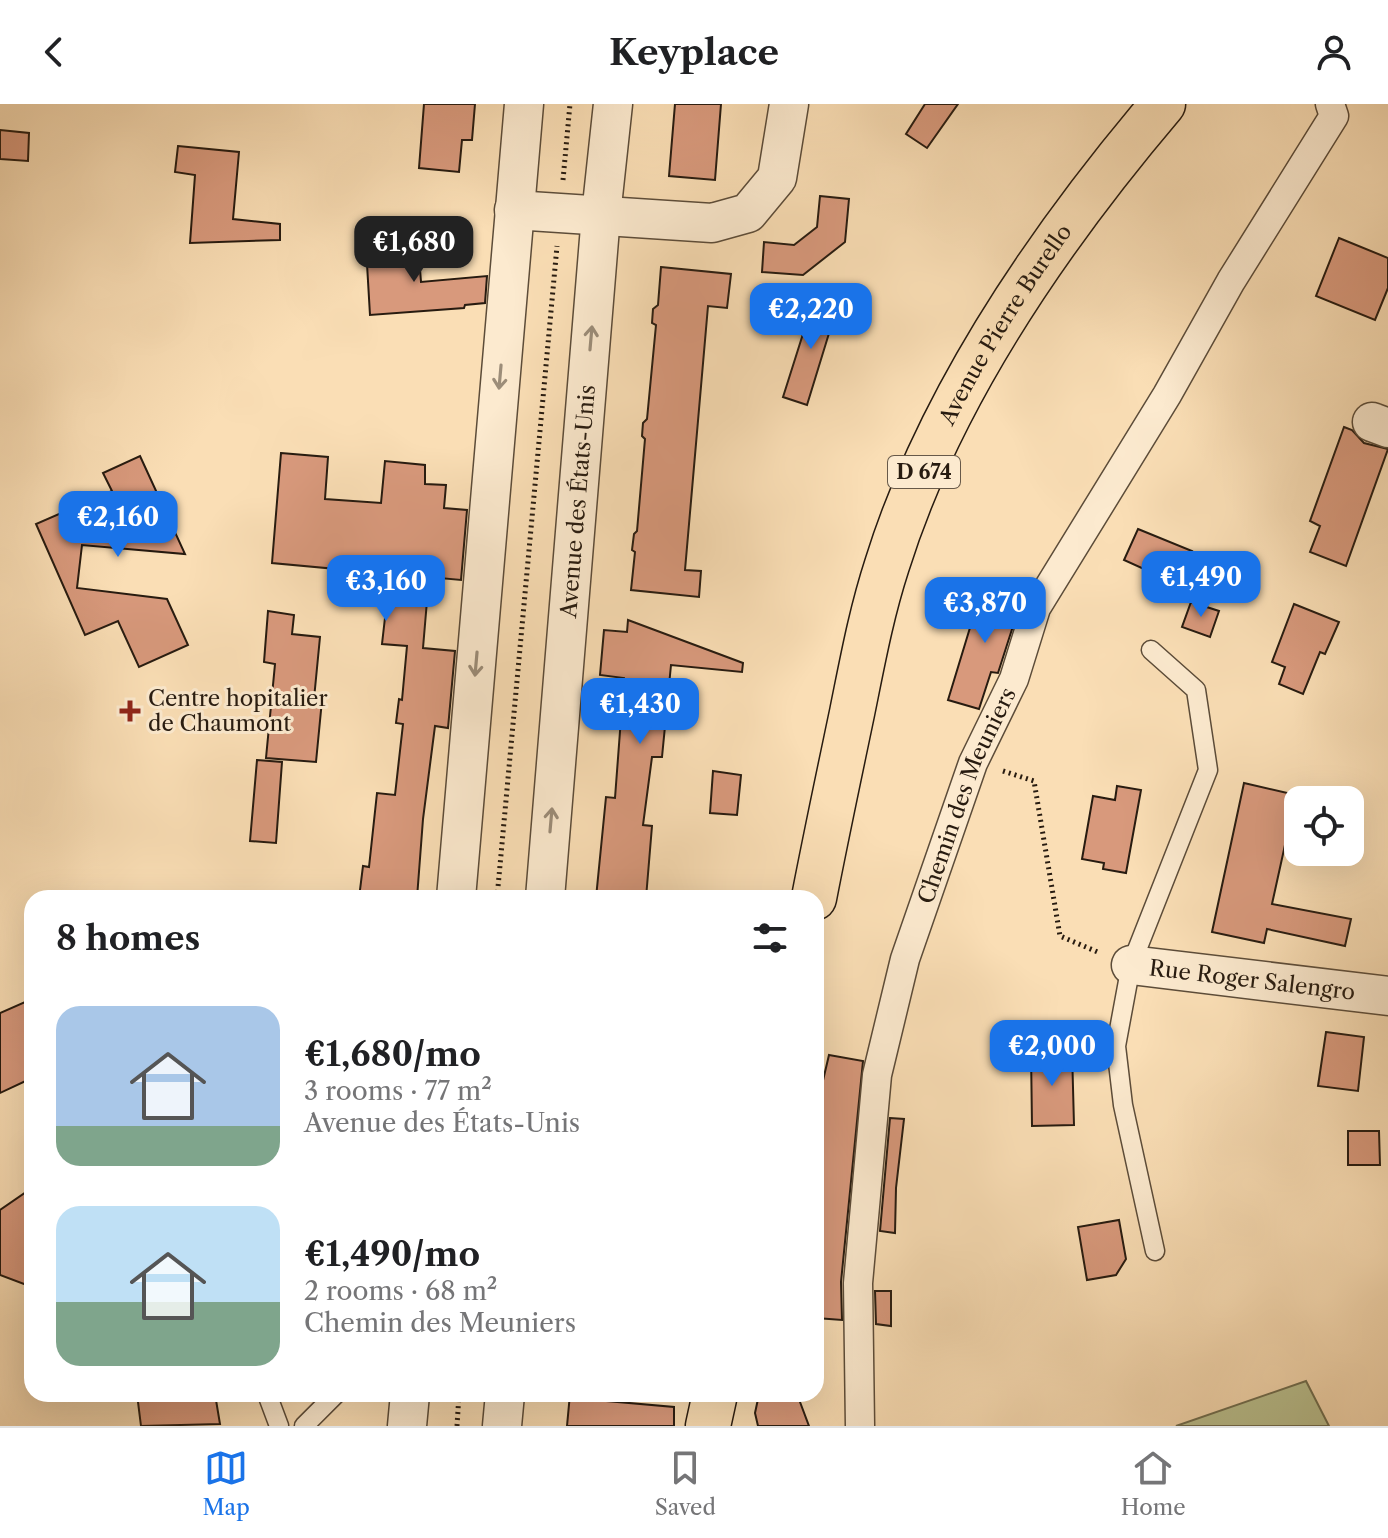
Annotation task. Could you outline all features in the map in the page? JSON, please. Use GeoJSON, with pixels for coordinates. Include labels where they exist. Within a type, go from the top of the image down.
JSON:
{"type":"FeatureCollection","features":[{"type":"Feature","properties":{"kind":"main road","name":"Avenue Pierre Burello"},"geometry":{"type":"LineString","coordinates":[[816,890],[865,651],[887,565],[919,482],[956,403],[998,329],[1056,238],[1111,165],[1163,104]]}},
{"type":"Feature","properties":{"kind":"main road"},"geometry":{"type":"LineString","coordinates":[[708,1426],[713,1402]]}},
{"type":"Feature","properties":{"kind":"street"},"geometry":{"type":"LineString","coordinates":[[457,890],[524,104]]}},
{"type":"Feature","properties":{"kind":"street","name":"Avenue des États-Unis"},"geometry":{"type":"LineString","coordinates":[[546,890],[601,215],[613,104]]}},
{"type":"Feature","properties":{"kind":"street"},"geometry":{"type":"LineString","coordinates":[[514,210],[712,223],[748,213],[777,178],[789,104]]}},
{"type":"Feature","properties":{"kind":"street","name":"Chemin des Meuniers"},"geometry":{"type":"LineString","coordinates":[[860,1426],[858,1283],[877,1075],[905,959],[973,763],[1014,679],[1036,608],[1167,395],[1231,281],[1334,116],[1330,104]]}},
{"type":"Feature","properties":{"kind":"street","name":"Rue Roger Salengro"},"geometry":{"type":"LineString","coordinates":[[1131,965],[1388,996]]}},
{"type":"Feature","properties":{"kind":"street"},"geometry":{"type":"LineString","coordinates":[[407,1426],[409,1402]]}},
{"type":"Feature","properties":{"kind":"street"},"geometry":{"type":"LineString","coordinates":[[502,1426],[504,1402]]}},
{"type":"Feature","properties":{"kind":"lane","name":"Rue Roger Salengro"},"geometry":{"type":"LineString","coordinates":[[1131,965],[1208,770],[1196,690],[1151,650]]}},
{"type":"Feature","properties":{"kind":"lane"},"geometry":{"type":"LineString","coordinates":[[1131,965],[1116,1046],[1123,1105],[1155,1251]]}},
{"type":"Feature","properties":{"kind":"lane"},"geometry":{"type":"LineString","coordinates":[[270,1402],[279,1426]]}},
{"type":"Feature","properties":{"kind":"lane"},"geometry":{"type":"LineString","coordinates":[[304,1426],[328,1402]]}},
{"type":"Feature","properties":{"kind":"path"},"geometry":{"type":"LineString","coordinates":[[498,890],[570,104]]}},
{"type":"Feature","properties":{"kind":"path"},"geometry":{"type":"LineString","coordinates":[[973,763],[1034,781],[1060,936],[1131,965]]}},
{"type":"Feature","properties":{"kind":"path"},"geometry":{"type":"LineString","coordinates":[[457,1426],[458,1402]]}},
{"type":"Feature","properties":{"kind":"green space"},"geometry":{"type":"Polygon","coordinates":[[[1306,1381],[1329,1426],[1176,1426],[1306,1381]]]}},
{"type":"Feature","properties":{"kind":"building"},"geometry":{"type":"Polygon","coordinates":[[[424,104],[475,104],[472,140],[462,140],[459,172],[419,168],[424,104]]]}},
{"type":"Feature","properties":{"kind":"building"},"geometry":{"type":"Polygon","coordinates":[[[675,104],[721,104],[715,180],[669,176],[675,104]]]}},
{"type":"Feature","properties":{"kind":"building"},"geometry":{"type":"Polygon","coordinates":[[[925,104],[958,104],[927,148],[906,134],[925,104]]]}},
{"type":"Feature","properties":{"kind":"building"},"geometry":{"type":"Polygon","coordinates":[[[0,130],[29,133],[28,161],[0,159],[0,130]]]}},
{"type":"Feature","properties":{"kind":"building"},"geometry":{"type":"Polygon","coordinates":[[[178,146],[239,152],[233,219],[280,224],[280,240],[190,243],[195,175],[175,172],[178,146]]]}},
{"type":"Feature","properties":{"kind":"building"},"geometry":{"type":"Polygon","coordinates":[[[820,196],[849,199],[845,242],[803,275],[762,272],[764,242],[794,245],[817,227],[820,196]]]}},
{"type":"Feature","properties":{"kind":"building"},"geometry":{"type":"Polygon","coordinates":[[[1339,238],[1388,258],[1388,288],[1375,320],[1316,296],[1339,238]]]}},
{"type":"Feature","properties":{"kind":"building"},"geometry":{"type":"Polygon","coordinates":[[[418,243],[421,282],[487,276],[485,303],[465,305],[464,308],[370,315],[366,247],[418,243]]]}},
{"type":"Feature","properties":{"kind":"building"},"geometry":{"type":"Polygon","coordinates":[[[661,267],[731,274],[727,308],[708,306],[685,570],[701,571],[699,597],[631,590],[635,552],[632,550],[637,531],[645,439],[642,436],[643,423],[647,419],[656,325],[652,323],[653,309],[658,305],[661,267]]]}},
{"type":"Feature","properties":{"kind":"building"},"geometry":{"type":"Polygon","coordinates":[[[815,296],[838,304],[807,405],[783,397],[815,296]]]}},
{"type":"Feature","properties":{"kind":"building"},"geometry":{"type":"Polygon","coordinates":[[[1344,427],[1352,430],[1364,443],[1388,449],[1346,566],[1310,552],[1320,526],[1310,521],[1344,427]]]}},
{"type":"Feature","properties":{"kind":"building"},"geometry":{"type":"Polygon","coordinates":[[[281,453],[328,457],[325,499],[381,503],[385,461],[425,465],[425,484],[446,485],[444,508],[467,510],[461,580],[429,577],[423,648],[455,651],[448,728],[435,726],[418,890],[360,890],[363,866],[369,867],[377,793],[395,795],[403,724],[396,723],[399,699],[402,700],[407,646],[382,644],[390,574],[272,563],[281,453]]]}},
{"type":"Feature","properties":{"kind":"building"},"geometry":{"type":"Polygon","coordinates":[[[140,456],[185,554],[82,545],[77,588],[167,599],[188,645],[139,667],[118,621],[85,635],[36,524],[112,491],[103,473],[140,456]]]}},
{"type":"Feature","properties":{"kind":"building"},"geometry":{"type":"Polygon","coordinates":[[[1138,529],[1192,551],[1177,584],[1124,560],[1138,529]]]}},
{"type":"Feature","properties":{"kind":"building"},"geometry":{"type":"Polygon","coordinates":[[[983,585],[1022,598],[998,673],[991,672],[979,709],[948,700],[983,585]]]}},
{"type":"Feature","properties":{"kind":"building"},"geometry":{"type":"Polygon","coordinates":[[[1191,602],[1219,611],[1210,637],[1182,627],[1191,602]]]}},
{"type":"Feature","properties":{"kind":"building"},"geometry":{"type":"Polygon","coordinates":[[[1294,604],[1339,622],[1325,654],[1320,652],[1303,694],[1279,684],[1285,667],[1272,662],[1294,604]]]}},
{"type":"Feature","properties":{"kind":"building"},"geometry":{"type":"Polygon","coordinates":[[[268,611],[294,615],[292,634],[320,637],[314,699],[322,700],[316,762],[266,758],[275,664],[264,662],[268,611]]]}},
{"type":"Feature","properties":{"kind":"building"},"geometry":{"type":"Polygon","coordinates":[[[628,620],[743,663],[742,672],[671,665],[662,757],[652,757],[643,825],[652,826],[647,890],[597,890],[606,797],[615,798],[624,678],[600,675],[604,630],[627,632],[628,620]]]}},
{"type":"Feature","properties":{"kind":"building"},"geometry":{"type":"Polygon","coordinates":[[[257,760],[282,762],[276,843],[250,841],[257,760]]]}},
{"type":"Feature","properties":{"kind":"building"},"geometry":{"type":"Polygon","coordinates":[[[713,771],[741,775],[737,815],[710,813],[713,771]]]}},
{"type":"Feature","properties":{"kind":"building"},"geometry":{"type":"Polygon","coordinates":[[[1244,783],[1284,792],[1284,850],[1272,904],[1351,919],[1345,946],[1267,929],[1264,943],[1212,932],[1244,783]]]}},
{"type":"Feature","properties":{"kind":"building"},"geometry":{"type":"Polygon","coordinates":[[[1117,786],[1141,790],[1126,873],[1103,869],[1104,863],[1082,859],[1093,796],[1115,800],[1117,786]]]}},
{"type":"Feature","properties":{"kind":"building"},"geometry":{"type":"Polygon","coordinates":[[[24,1002],[24,1082],[0,1093],[0,1013],[24,1002]]]}},
{"type":"Feature","properties":{"kind":"building"},"geometry":{"type":"Polygon","coordinates":[[[1326,1032],[1364,1037],[1358,1091],[1318,1086],[1326,1032]]]}},
{"type":"Feature","properties":{"kind":"building"},"geometry":{"type":"Polygon","coordinates":[[[1072,1050],[1074,1125],[1032,1126],[1031,1051],[1072,1050]]]}},
{"type":"Feature","properties":{"kind":"building"},"geometry":{"type":"Polygon","coordinates":[[[829,1055],[863,1061],[841,1282],[842,1320],[824,1319],[824,1076],[829,1055]]]}},
{"type":"Feature","properties":{"kind":"building"},"geometry":{"type":"Polygon","coordinates":[[[890,1118],[904,1119],[896,1188],[895,1233],[880,1231],[890,1118]]]}},
{"type":"Feature","properties":{"kind":"building"},"geometry":{"type":"Polygon","coordinates":[[[1348,1131],[1379,1131],[1380,1165],[1348,1165],[1348,1131]]]}},
{"type":"Feature","properties":{"kind":"building"},"geometry":{"type":"Polygon","coordinates":[[[24,1194],[24,1284],[0,1275],[0,1210],[24,1194]]]}},
{"type":"Feature","properties":{"kind":"building"},"geometry":{"type":"Polygon","coordinates":[[[1119,1220],[1126,1259],[1116,1275],[1087,1280],[1078,1227],[1119,1220]]]}},
{"type":"Feature","properties":{"kind":"building"},"geometry":{"type":"Polygon","coordinates":[[[875,1291],[891,1291],[891,1326],[876,1324],[875,1291]]]}},
{"type":"Feature","properties":{"kind":"building"},"geometry":{"type":"Polygon","coordinates":[[[138,1402],[216,1402],[220,1424],[141,1426],[138,1402]]]}},
{"type":"Feature","properties":{"kind":"building"},"geometry":{"type":"Polygon","coordinates":[[[569,1402],[674,1407],[674,1426],[567,1426],[569,1402]]]}},
{"type":"Feature","properties":{"kind":"building"},"geometry":{"type":"Polygon","coordinates":[[[757,1402],[800,1402],[809,1426],[758,1426],[755,1413],[757,1402]]]}},
{"type":"Feature","properties":{"kind":"place","name":"Centre hopitalier de Chaumont"},"geometry":{"type":"Point","coordinates":[130,711]}}]}
